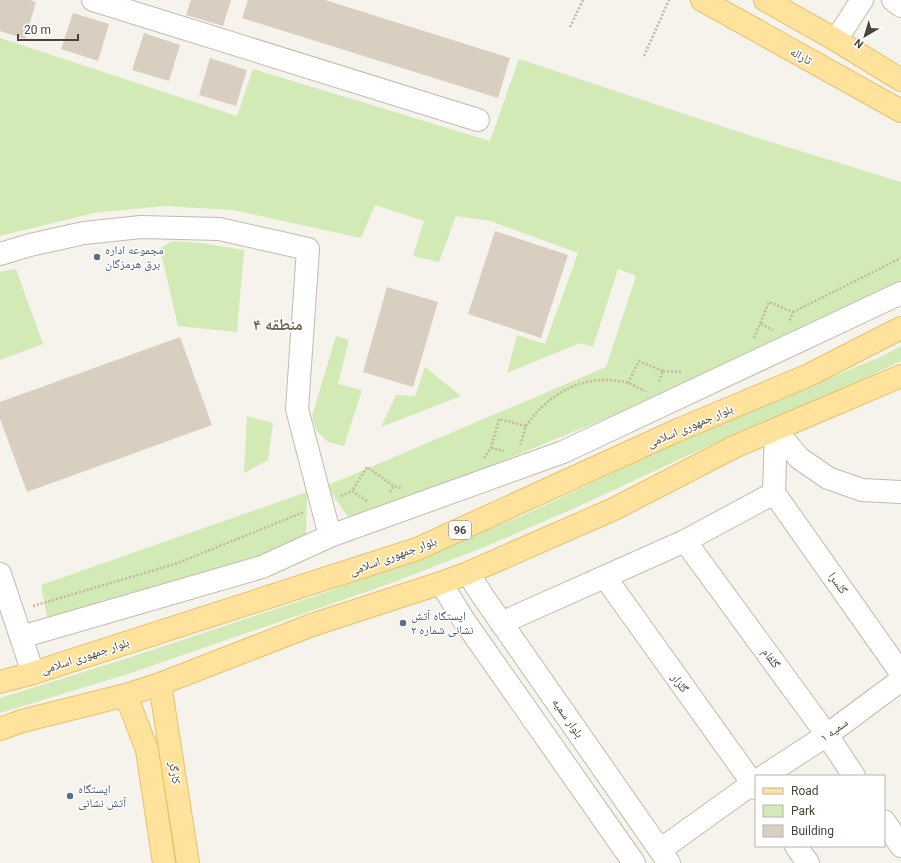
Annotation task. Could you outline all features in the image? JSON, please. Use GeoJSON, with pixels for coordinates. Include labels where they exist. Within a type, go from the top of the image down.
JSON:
{"type":"FeatureCollection","features":[{"type":"Feature","properties":{"kind":"main road","name":"ثاراله"},"geometry":{"type":"LineString","coordinates":[[702,0],[901,112]]}},
{"type":"Feature","properties":{"kind":"main road"},"geometry":{"type":"LineString","coordinates":[[765,0],[836,40],[901,80]]}},
{"type":"Feature","properties":{"kind":"main road","name":"بلوار جمهوری اسلامی"},"geometry":{"type":"LineString","coordinates":[[0,682],[33,673],[417,550],[678,430],[809,375],[901,328]]}},
{"type":"Feature","properties":{"kind":"main road"},"geometry":{"type":"LineString","coordinates":[[0,729],[22,721],[160,684],[312,625],[468,573],[614,509],[734,447],[901,376]]}},
{"type":"Feature","properties":{"kind":"main road","name":"کارگر"},"geometry":{"type":"LineString","coordinates":[[160,684],[188,863]]}},
{"type":"Feature","properties":{"kind":"main road","name":"کارگر"},"geometry":{"type":"LineString","coordinates":[[126,694],[148,750],[164,863]]}},
{"type":"Feature","properties":{"kind":"main road"},"geometry":{"type":"LineString","coordinates":[[148,750],[149,746],[156,740],[161,739],[170,742]]}},
{"type":"Feature","properties":{"kind":"street"},"geometry":{"type":"LineString","coordinates":[[93,0],[478,120]]}},
{"type":"Feature","properties":{"kind":"street"},"geometry":{"type":"LineString","coordinates":[[836,40],[862,0]]}},
{"type":"Feature","properties":{"kind":"street"},"geometry":{"type":"LineString","coordinates":[[893,0],[901,6]]}},
{"type":"Feature","properties":{"kind":"street"},"geometry":{"type":"LineString","coordinates":[[0,254],[30,245],[84,233],[141,227],[218,229],[308,249],[298,409],[330,536]]}},
{"type":"Feature","properties":{"kind":"street"},"geometry":{"type":"LineString","coordinates":[[20,637],[262,567],[330,536],[563,452],[901,293]]}},
{"type":"Feature","properties":{"kind":"street"},"geometry":{"type":"LineString","coordinates":[[776,430],[799,458],[828,478],[862,490],[901,492]]}},
{"type":"Feature","properties":{"kind":"street"},"geometry":{"type":"LineString","coordinates":[[501,623],[685,540],[774,493],[776,430]]}},
{"type":"Feature","properties":{"kind":"street","name":"گلسرا"},"geometry":{"type":"LineString","coordinates":[[774,493],[901,673]]}},
{"type":"Feature","properties":{"kind":"street","name":"گلفام"},"geometry":{"type":"LineString","coordinates":[[685,540],[827,735],[853,775]]}},
{"type":"Feature","properties":{"kind":"street","name":"بلوار سمیه"},"geometry":{"type":"LineString","coordinates":[[468,573],[501,623],[664,857]]}},
{"type":"Feature","properties":{"kind":"street"},"geometry":{"type":"LineString","coordinates":[[0,574],[33,673]]}},
{"type":"Feature","properties":{"kind":"street","name":"گلزار"},"geometry":{"type":"LineString","coordinates":[[605,577],[755,779]]}},
{"type":"Feature","properties":{"kind":"street"},"geometry":{"type":"LineString","coordinates":[[441,583],[463,619],[634,863]]}},
{"type":"Feature","properties":{"kind":"street"},"geometry":{"type":"LineString","coordinates":[[463,619],[474,608],[487,602]]}},
{"type":"Feature","properties":{"kind":"street","name":"سمیه ۱"},"geometry":{"type":"LineString","coordinates":[[767,775],[827,735],[901,680]]}},
{"type":"Feature","properties":{"kind":"street","name":"سمیه ۱"},"geometry":{"type":"LineString","coordinates":[[664,857],[755,784]]}},
{"type":"Feature","properties":{"kind":"street"},"geometry":{"type":"LineString","coordinates":[[885,822],[901,846]]}},
{"type":"Feature","properties":{"kind":"street"},"geometry":{"type":"LineString","coordinates":[[797,847],[808,863]]}},
{"type":"Feature","properties":{"kind":"path"},"geometry":{"type":"LineString","coordinates":[[570,27],[583,0]]}},
{"type":"Feature","properties":{"kind":"path"},"geometry":{"type":"LineString","coordinates":[[644,56],[669,0]]}},
{"type":"Feature","properties":{"kind":"path"},"geometry":{"type":"LineString","coordinates":[[788,323],[792,312],[901,258]]}},
{"type":"Feature","properties":{"kind":"path"},"geometry":{"type":"LineString","coordinates":[[778,332],[761,324],[769,302],[792,312]]}},
{"type":"Feature","properties":{"kind":"path"},"geometry":{"type":"LineString","coordinates":[[628,383],[639,361],[663,371],[656,388]]}},
{"type":"Feature","properties":{"kind":"path"},"geometry":{"type":"LineString","coordinates":[[520,447],[526,426],[536,412],[547,401],[576,385],[592,381],[608,380],[628,383],[647,392]]}},
{"type":"Feature","properties":{"kind":"path"},"geometry":{"type":"LineString","coordinates":[[483,459],[491,448],[499,419],[526,426]]}},
{"type":"Feature","properties":{"kind":"path"},"geometry":{"type":"LineString","coordinates":[[491,448],[511,453]]}},
{"type":"Feature","properties":{"kind":"path"},"geometry":{"type":"LineString","coordinates":[[12,612],[174,564],[322,505],[352,491],[367,467],[394,486],[408,489]]}},
{"type":"Feature","properties":{"kind":"path"},"geometry":{"type":"LineString","coordinates":[[387,497],[394,486]]}},
{"type":"Feature","properties":{"kind":"path"},"geometry":{"type":"LineString","coordinates":[[352,491],[368,501]]}},
{"type":"Feature","properties":{"kind":"green space"},"geometry":{"type":"Polygon","coordinates":[[[0,38],[237,116],[253,69],[490,141],[519,59],[745,134],[901,182],[901,280],[836,316],[654,399],[352,522],[326,486],[606,367],[636,276],[618,269],[593,347],[580,343],[507,373],[517,335],[545,344],[578,253],[490,221],[456,216],[439,262],[413,256],[424,221],[375,205],[361,238],[233,210],[163,206],[94,213],[0,236],[0,38]]]}},
{"type":"Feature","properties":{"kind":"green space"},"geometry":{"type":"Polygon","coordinates":[[[173,241],[201,243],[244,250],[237,332],[178,326],[160,248],[173,241]]]}},
{"type":"Feature","properties":{"kind":"green space"},"geometry":{"type":"Polygon","coordinates":[[[16,269],[43,344],[0,360],[0,272],[16,269]]]}},
{"type":"Feature","properties":{"kind":"green space"},"geometry":{"type":"Polygon","coordinates":[[[336,336],[349,340],[338,384],[362,390],[344,446],[328,442],[316,430],[312,416],[336,336]]]}},
{"type":"Feature","properties":{"kind":"green space"},"geometry":{"type":"Polygon","coordinates":[[[901,346],[901,361],[808,405],[717,442],[575,508],[482,548],[386,585],[125,675],[0,713],[0,698],[128,658],[327,592],[522,516],[696,434],[882,356],[901,346]]]}},
{"type":"Feature","properties":{"kind":"green space"},"geometry":{"type":"Polygon","coordinates":[[[425,367],[461,396],[381,427],[396,395],[415,396],[425,367]]]}},
{"type":"Feature","properties":{"kind":"green space"},"geometry":{"type":"Polygon","coordinates":[[[247,416],[273,423],[268,460],[244,473],[247,416]]]}},
{"type":"Feature","properties":{"kind":"green space"},"geometry":{"type":"Polygon","coordinates":[[[307,492],[306,540],[170,588],[49,627],[41,585],[307,492]]]}},
{"type":"Feature","properties":{"kind":"building"},"geometry":{"type":"Polygon","coordinates":[[[0,0],[30,0],[36,2],[25,39],[0,31],[0,0]]]}},
{"type":"Feature","properties":{"kind":"building"},"geometry":{"type":"Polygon","coordinates":[[[191,0],[231,0],[223,26],[186,15],[191,0]]]}},
{"type":"Feature","properties":{"kind":"building"},"geometry":{"type":"Polygon","coordinates":[[[248,0],[325,0],[510,58],[498,98],[242,18],[248,0]]]}},
{"type":"Feature","properties":{"kind":"building"},"geometry":{"type":"Polygon","coordinates":[[[73,13],[109,24],[98,61],[61,49],[73,13]]]}},
{"type":"Feature","properties":{"kind":"building"},"geometry":{"type":"Polygon","coordinates":[[[144,33],[180,45],[169,81],[132,70],[144,33]]]}},
{"type":"Feature","properties":{"kind":"building"},"geometry":{"type":"Polygon","coordinates":[[[210,58],[247,70],[236,106],[199,95],[210,58]]]}},
{"type":"Feature","properties":{"kind":"building"},"geometry":{"type":"Polygon","coordinates":[[[495,231],[568,255],[541,338],[468,314],[495,231]]]}},
{"type":"Feature","properties":{"kind":"building"},"geometry":{"type":"Polygon","coordinates":[[[387,287],[438,302],[413,387],[363,372],[387,287]]]}},
{"type":"Feature","properties":{"kind":"building"},"geometry":{"type":"Polygon","coordinates":[[[180,337],[212,425],[27,492],[0,419],[0,402],[180,337]]]}},
{"type":"Feature","properties":{"kind":"place","name":"مجموعه اداره برق هرمزگان"},"geometry":{"type":"Point","coordinates":[97,257]}},
{"type":"Feature","properties":{"kind":"place","name":"ایستگاه آتش نشانی شماره ۲"},"geometry":{"type":"Point","coordinates":[403,623]}},
{"type":"Feature","properties":{"kind":"place","name":"ایستگاه آتش نشانی"},"geometry":{"type":"Point","coordinates":[70,796]}},
{"type":"Feature","properties":{"kind":"district","name":"منطقه ۴"},"geometry":{"type":"Point","coordinates":[278,324]}}]}
